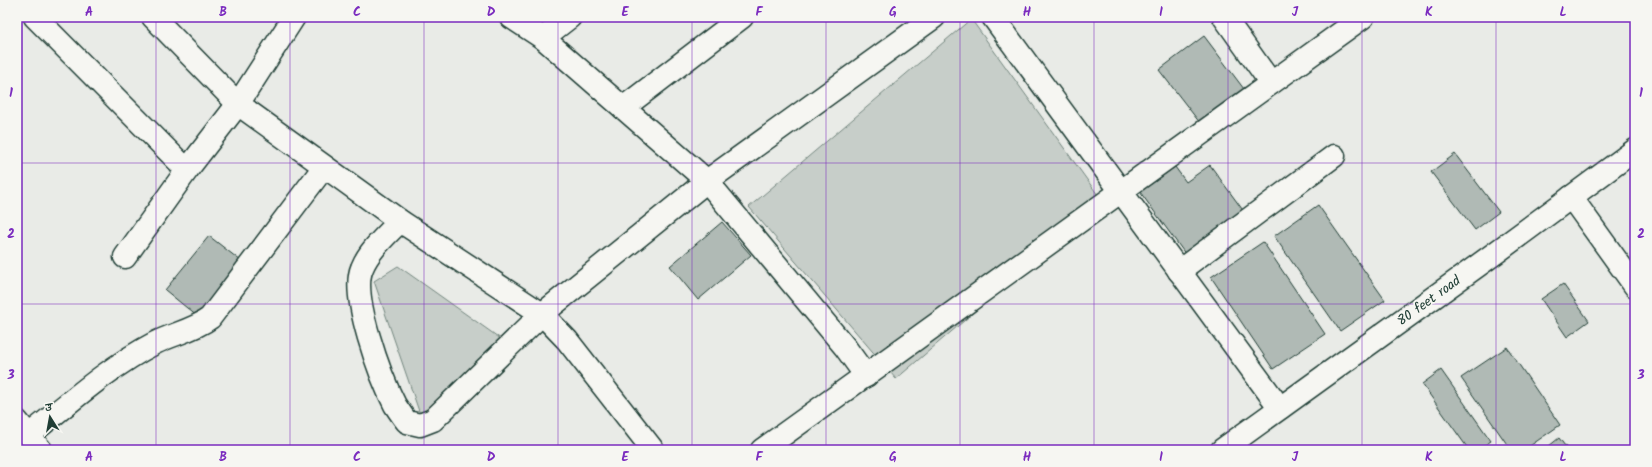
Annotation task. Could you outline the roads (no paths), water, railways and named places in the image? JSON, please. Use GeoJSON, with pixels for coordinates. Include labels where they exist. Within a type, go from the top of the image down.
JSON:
{"type":"FeatureCollection","features":[{"type":"Feature","properties":{"kind":"street"},"geometry":{"type":"LineString","coordinates":[[35,17],[187,170]]}},
{"type":"Feature","properties":{"kind":"street"},"geometry":{"type":"LineString","coordinates":[[125,257],[187,170],[238,104],[294,17]]}},
{"type":"Feature","properties":{"kind":"street"},"geometry":{"type":"LineString","coordinates":[[511,17],[542,38],[708,181],[845,348],[866,376]]}},
{"type":"Feature","properties":{"kind":"street"},"geometry":{"type":"LineString","coordinates":[[542,38],[570,17]]}},
{"type":"Feature","properties":{"kind":"street"},"geometry":{"type":"LineString","coordinates":[[623,108],[742,17]]}},
{"type":"Feature","properties":{"kind":"street"},"geometry":{"type":"LineString","coordinates":[[400,221],[370,254],[361,269],[358,288],[360,306],[381,373],[396,405],[408,422],[420,425],[433,420],[542,314],[708,181],[934,17]]}},
{"type":"Feature","properties":{"kind":"street"},"geometry":{"type":"LineString","coordinates":[[993,17],[1280,408]]}},
{"type":"Feature","properties":{"kind":"street"},"geometry":{"type":"LineString","coordinates":[[1224,17],[1271,83]]}},
{"type":"Feature","properties":{"kind":"street"},"geometry":{"type":"LineString","coordinates":[[762,450],[1363,17]]}},
{"type":"Feature","properties":{"kind":"street"},"geometry":{"type":"LineString","coordinates":[[163,21],[238,104],[400,221],[542,314],[567,340],[653,450]]}},
{"type":"Feature","properties":{"kind":"street","name":"80 feet road"},"geometry":{"type":"LineString","coordinates":[[1222,450],[1635,150]]}},
{"type":"Feature","properties":{"kind":"street"},"geometry":{"type":"LineString","coordinates":[[1179,271],[1334,156]]}},
{"type":"Feature","properties":{"kind":"street"},"geometry":{"type":"LineString","coordinates":[[29,436],[116,367],[154,343],[200,326],[210,318],[324,167]]}},
{"type":"Feature","properties":{"kind":"street"},"geometry":{"type":"LineString","coordinates":[[1572,197],[1635,286]]}}]}
